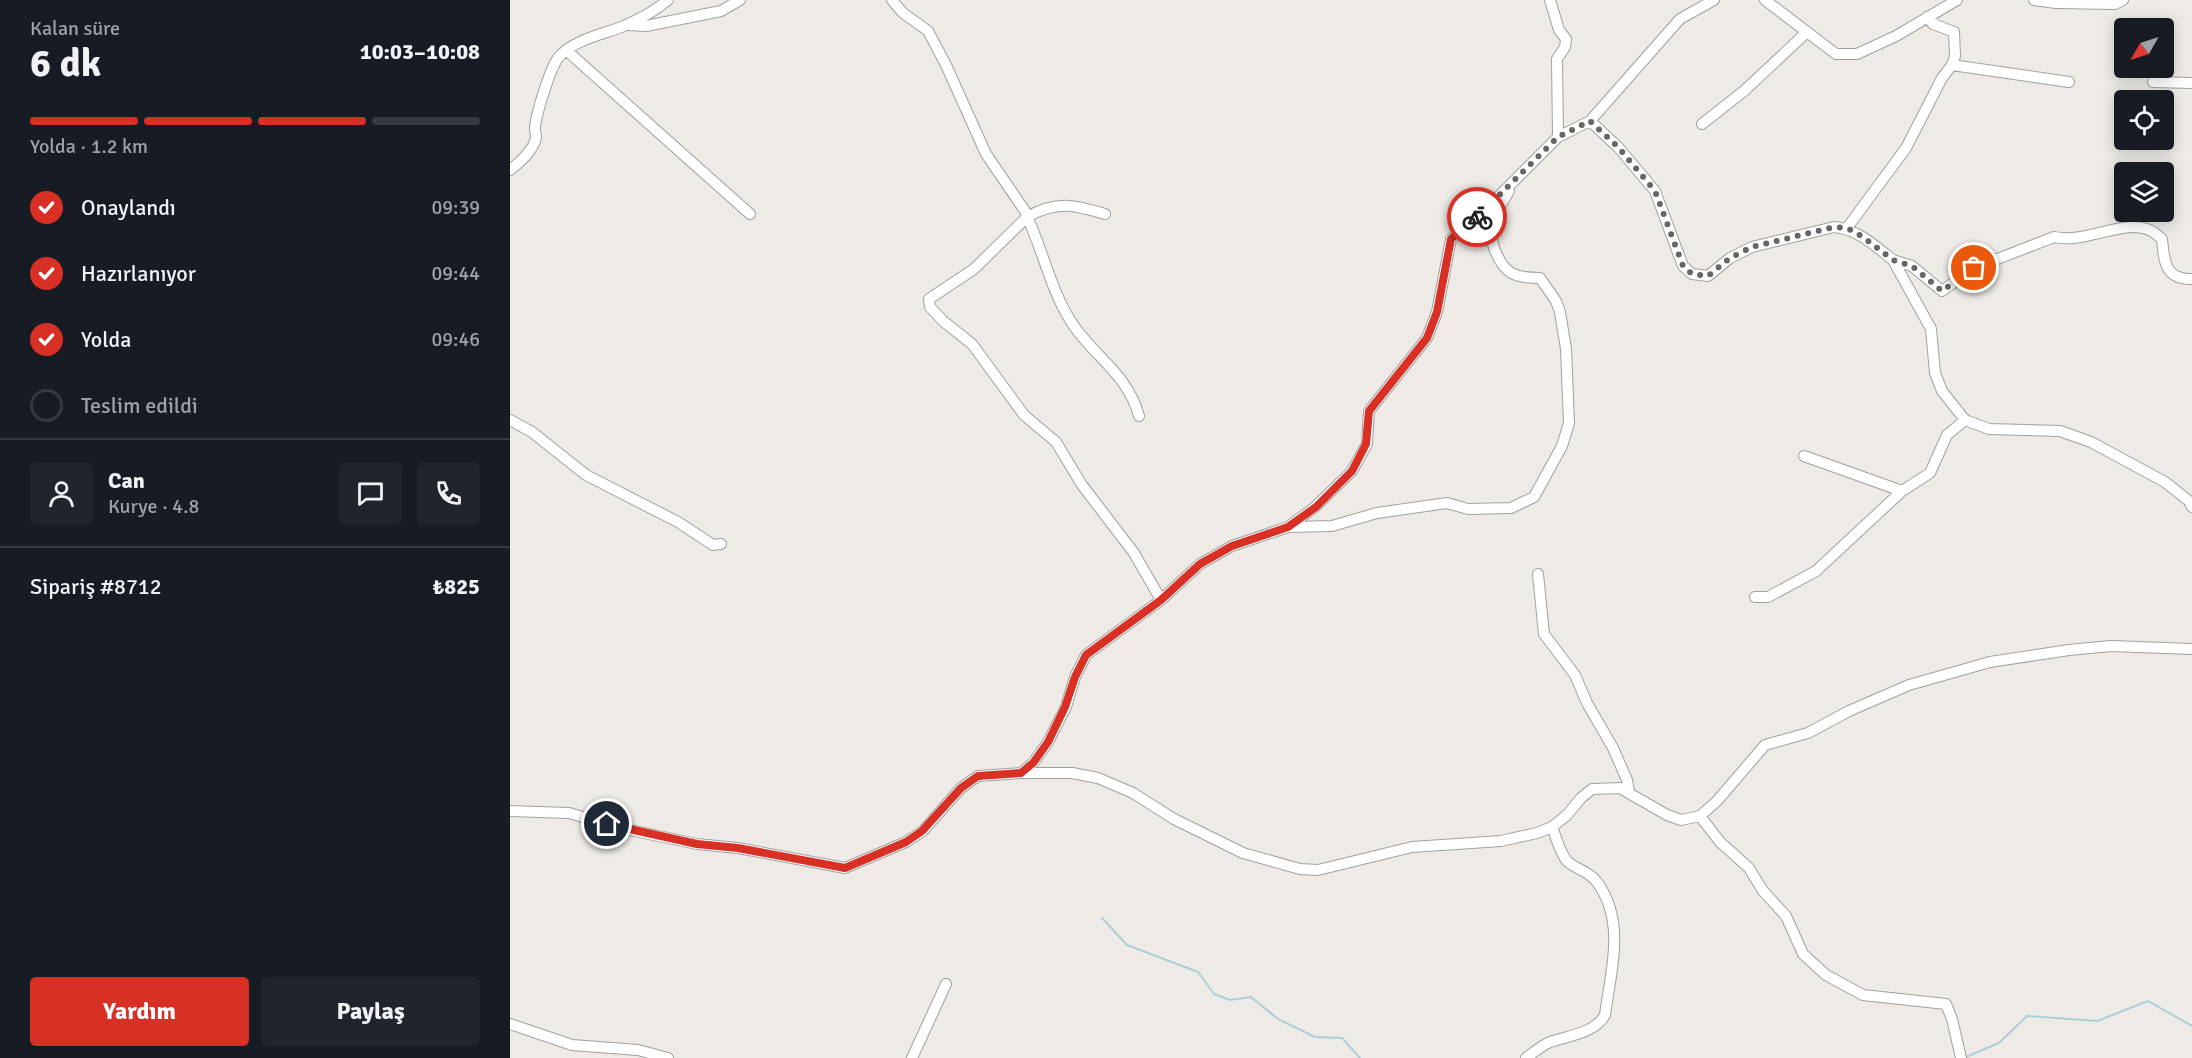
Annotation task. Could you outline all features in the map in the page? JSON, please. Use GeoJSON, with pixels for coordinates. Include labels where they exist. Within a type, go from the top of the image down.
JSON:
{"type":"FeatureCollection","features":[{"type":"Feature","properties":{"kind":"street"},"geometry":{"type":"LineString","coordinates":[[510,170],[526,155],[536,137],[535,128],[551,69],[566,50],[572,45],[653,12],[668,0]]}},
{"type":"Feature","properties":{"kind":"street"},"geometry":{"type":"LineString","coordinates":[[625,25],[646,26],[721,11],[740,0]]}},
{"type":"Feature","properties":{"kind":"street"},"geometry":{"type":"LineString","coordinates":[[892,0],[903,13],[928,31],[986,154],[1025,211],[1065,312],[1082,338],[1120,376],[1135,399],[1139,416]]}},
{"type":"Feature","properties":{"kind":"street"},"geometry":{"type":"LineString","coordinates":[[1550,0],[1559,30],[1566,39],[1565,47],[1557,60],[1558,137]]}},
{"type":"Feature","properties":{"kind":"street"},"geometry":{"type":"LineString","coordinates":[[1021,773],[1033,763],[1048,742],[1086,655],[1161,600],[1200,564],[1232,546],[1288,527],[1316,507],[1352,471],[1366,444],[1369,411],[1427,338],[1437,312],[1451,239],[1483,212],[1558,137],[1590,121],[1680,19],[1714,0]]}},
{"type":"Feature","properties":{"kind":"street"},"geometry":{"type":"LineString","coordinates":[[1765,0],[1836,54],[1857,54],[1896,36],[1957,0]]}},
{"type":"Feature","properties":{"kind":"street"},"geometry":{"type":"LineString","coordinates":[[2034,0],[2056,3],[2115,4],[2123,0]]}},
{"type":"Feature","properties":{"kind":"street"},"geometry":{"type":"LineString","coordinates":[[1847,228],[1906,148],[1942,78],[1952,65],[1955,56],[1954,32],[1934,24],[1927,17]]}},
{"type":"Feature","properties":{"kind":"street"},"geometry":{"type":"LineString","coordinates":[[1702,124],[1744,91],[1807,32]]}},
{"type":"Feature","properties":{"kind":"street"},"geometry":{"type":"LineString","coordinates":[[566,50],[750,214]]}},
{"type":"Feature","properties":{"kind":"street"},"geometry":{"type":"LineString","coordinates":[[1952,65],[2069,82]]}},
{"type":"Feature","properties":{"kind":"street"},"geometry":{"type":"LineString","coordinates":[[2153,82],[2192,83]]}},
{"type":"Feature","properties":{"kind":"street"},"geometry":{"type":"LineString","coordinates":[[1590,121],[1618,147],[1655,191],[1683,266],[1692,274],[1708,276],[1730,258],[1752,247],[1834,227],[1847,228],[1893,260],[1912,266],[1942,291],[1974,268],[2054,237],[2065,240],[2078,239],[2134,227],[2149,229],[2162,239],[2164,262],[2172,274],[2182,279],[2192,279]]}},
{"type":"Feature","properties":{"kind":"street"},"geometry":{"type":"LineString","coordinates":[[1288,527],[1332,526],[1377,513],[1447,503],[1468,509],[1511,508],[1534,497],[1562,446],[1569,423],[1566,349],[1560,312],[1551,293],[1540,278],[1518,277],[1503,266],[1492,242],[1491,224],[1513,182]]}},
{"type":"Feature","properties":{"kind":"street"},"geometry":{"type":"LineString","coordinates":[[1106,214],[1078,206],[1064,205],[1039,211],[1027,217],[974,269],[929,299],[930,307],[943,321],[972,344],[1023,415],[1056,442],[1082,485],[1134,553],[1161,600]]}},
{"type":"Feature","properties":{"kind":"street"},"geometry":{"type":"LineString","coordinates":[[1893,260],[1931,329],[1935,373],[1942,391],[1965,420],[1989,429],[2060,431],[2081,438],[2165,482],[2189,501],[2192,507]]}},
{"type":"Feature","properties":{"kind":"street"},"geometry":{"type":"LineString","coordinates":[[510,420],[532,432],[586,476],[678,522],[713,545],[721,544]]}},
{"type":"Feature","properties":{"kind":"street"},"geometry":{"type":"LineString","coordinates":[[1755,597],[1768,597],[1816,571],[1902,491],[1930,473],[1947,435],[1965,420]]}},
{"type":"Feature","properties":{"kind":"street"},"geometry":{"type":"LineString","coordinates":[[1804,456],[1902,491]]}},
{"type":"Feature","properties":{"kind":"street"},"geometry":{"type":"LineString","coordinates":[[1538,574],[1544,634],[1575,675],[1587,703],[1613,748],[1627,780],[1629,792]]}},
{"type":"Feature","properties":{"kind":"street"},"geometry":{"type":"LineString","coordinates":[[510,811],[569,813],[625,829],[697,844],[738,848],[845,868],[906,842],[922,831],[961,788],[978,776],[1072,773],[1098,778],[1133,793],[1174,819],[1232,848],[1300,869],[1326,869],[1384,852],[1412,847],[1517,839],[1552,827],[1592,789],[1620,788],[1667,815],[1681,820],[1700,816],[1718,801],[1765,745],[1808,734],[1849,711],[1909,685],[1990,662],[2069,650],[2111,646],[2192,650]]}},
{"type":"Feature","properties":{"kind":"street"},"geometry":{"type":"LineString","coordinates":[[1700,816],[1720,842],[1742,859],[1763,891],[1786,916],[1803,954],[1826,975],[1863,995],[1946,1004],[1961,1058]]}},
{"type":"Feature","properties":{"kind":"street"},"geometry":{"type":"LineString","coordinates":[[1526,1058],[1548,1043],[1597,1026],[1602,1020],[1605,1015],[1616,933],[1614,916],[1596,881],[1587,872],[1567,860],[1552,827]]}},
{"type":"Feature","properties":{"kind":"street"},"geometry":{"type":"LineString","coordinates":[[912,1058],[946,984]]}},
{"type":"Feature","properties":{"kind":"street"},"geometry":{"type":"LineString","coordinates":[[510,1024],[572,1044],[638,1050],[668,1058]]}},
{"type":"Feature","properties":{"kind":"waterway"},"geometry":{"type":"LineString","coordinates":[[1102,918],[1127,945],[1198,972],[1214,994],[1230,1000],[1251,997],[1278,1019],[1315,1037],[1342,1038],[1360,1058]]}},
{"type":"Feature","properties":{"kind":"waterway"},"geometry":{"type":"LineString","coordinates":[[1966,1057],[1999,1043],[2027,1016],[2097,1021],[2148,1001],[2192,1026]]}},
{"type":"Feature","properties":{"kind":"way so far"},"geometry":{"type":"LineString","coordinates":[[1477,217],[1558,137],[1590,121],[1618,147],[1655,191],[1683,266],[1692,274],[1708,276],[1730,258],[1752,247],[1834,227],[1847,228],[1893,260],[1912,266],[1942,291],[1974,268]]}},
{"type":"Feature","properties":{"kind":"route"},"geometry":{"type":"LineString","coordinates":[[607,824],[697,844],[738,848],[845,868],[906,842],[922,831],[961,788],[978,776],[1021,773],[1033,763],[1048,742],[1086,655],[1161,600],[1200,564],[1232,546],[1288,527],[1316,507],[1352,471],[1366,444],[1369,411],[1427,338],[1437,312],[1451,239],[1477,217]]}}]}
